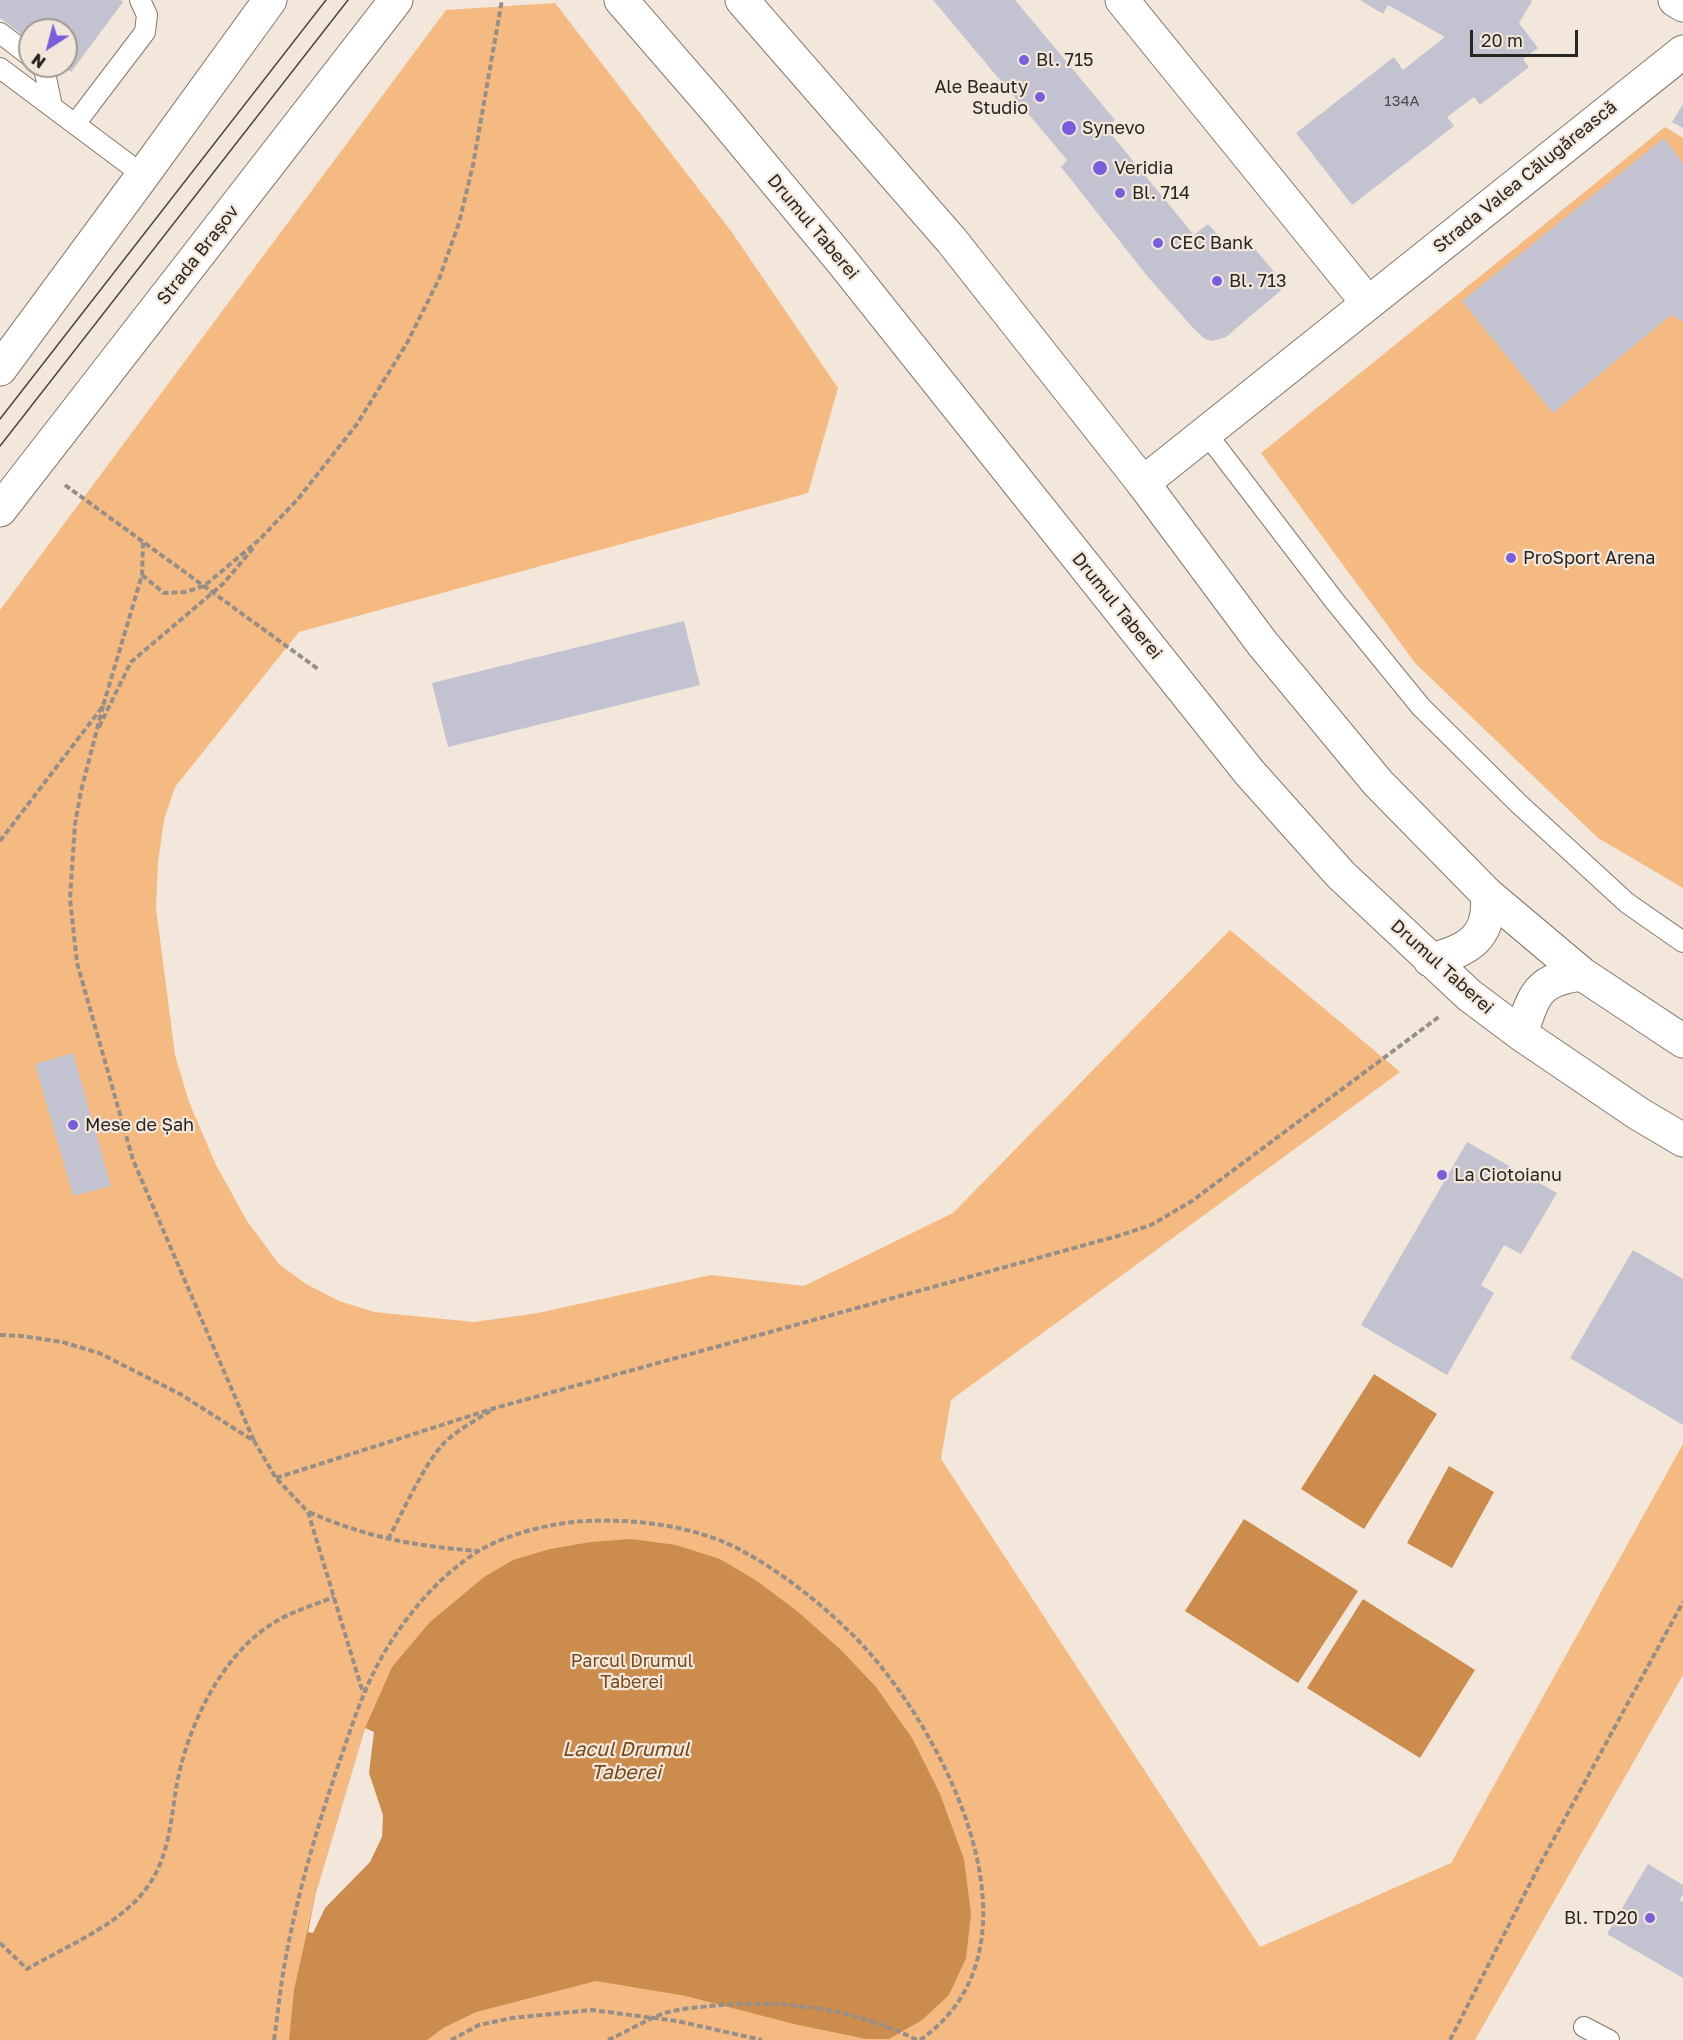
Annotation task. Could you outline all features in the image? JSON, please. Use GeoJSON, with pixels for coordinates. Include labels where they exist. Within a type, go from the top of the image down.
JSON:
{"type":"FeatureCollection","features":[{"type":"Feature","properties":{"kind":"main road"},"geometry":{"type":"LineString","coordinates":[[0,369],[270,0]]}},
{"type":"Feature","properties":{"kind":"main road","name":"Strada Brașov"},"geometry":{"type":"LineString","coordinates":[[0,510],[396,0]]}},
{"type":"Feature","properties":{"kind":"main road","name":"Drumul Taberei"},"geometry":{"type":"LineString","coordinates":[[621,0],[841,260],[1249,772],[1341,875],[1469,995],[1521,1034],[1639,1114],[1683,1140]]}},
{"type":"Feature","properties":{"kind":"main road"},"geometry":{"type":"LineString","coordinates":[[742,0],[952,241],[1143,483],[1262,643],[1378,783],[1487,894],[1582,974],[1683,1041]]}},
{"type":"Feature","properties":{"kind":"main road"},"geometry":{"type":"LineString","coordinates":[[1122,0],[1368,303]]}},
{"type":"Feature","properties":{"kind":"main road"},"geometry":{"type":"LineString","coordinates":[[1675,0],[1683,5]]}},
{"type":"Feature","properties":{"kind":"main road","name":"Strada Valea Călugărească"},"geometry":{"type":"LineString","coordinates":[[1143,483],[1683,52]]}},
{"type":"Feature","properties":{"kind":"main road"},"geometry":{"type":"LineString","coordinates":[[1430,960],[1453,955],[1470,945],[1484,928],[1489,912],[1487,894]]}},
{"type":"Feature","properties":{"kind":"main road"},"geometry":{"type":"LineString","coordinates":[[1521,1034],[1533,1002],[1545,985],[1562,976],[1582,974]]}},
{"type":"Feature","properties":{"kind":"lane"},"geometry":{"type":"LineString","coordinates":[[75,124],[145,32],[147,15],[140,0]]}},
{"type":"Feature","properties":{"kind":"lane"},"geometry":{"type":"LineString","coordinates":[[0,33],[18,47]]}},
{"type":"Feature","properties":{"kind":"lane"},"geometry":{"type":"LineString","coordinates":[[0,68],[143,176]]}},
{"type":"Feature","properties":{"kind":"lane"},"geometry":{"type":"LineString","coordinates":[[46,78],[51,106]]}},
{"type":"Feature","properties":{"kind":"lane"},"geometry":{"type":"LineString","coordinates":[[1206,433],[1333,599],[1421,707],[1519,804],[1627,903],[1683,942]]}},
{"type":"Feature","properties":{"kind":"lane"},"geometry":{"type":"LineString","coordinates":[[1584,2027],[1609,2040]]}},
{"type":"Feature","properties":{"kind":"path"},"geometry":{"type":"LineString","coordinates":[[95,736],[131,662],[224,583],[259,540],[298,499],[357,424],[406,343],[430,298],[450,251],[467,190],[502,0]]}},
{"type":"Feature","properties":{"kind":"path"},"geometry":{"type":"LineString","coordinates":[[65,485],[318,669]]}},
{"type":"Feature","properties":{"kind":"path"},"geometry":{"type":"LineString","coordinates":[[142,575],[164,593],[185,592],[204,586],[259,540]]}},
{"type":"Feature","properties":{"kind":"path"},"geometry":{"type":"LineString","coordinates":[[143,542],[142,575],[81,790],[75,824],[70,899],[77,963],[132,1160],[254,1441],[276,1478],[308,1512],[360,1532],[410,1545],[478,1551]]}},
{"type":"Feature","properties":{"kind":"path"},"geometry":{"type":"LineString","coordinates":[[0,841],[103,706]]}},
{"type":"Feature","properties":{"kind":"path"},"geometry":{"type":"LineString","coordinates":[[276,1478],[495,1408],[1151,1225],[1192,1201],[1469,995]]}},
{"type":"Feature","properties":{"kind":"path"},"geometry":{"type":"LineString","coordinates":[[0,1335],[62,1342],[99,1353],[180,1394],[254,1441]]}},
{"type":"Feature","properties":{"kind":"path"},"geometry":{"type":"LineString","coordinates":[[388,1539],[432,1459],[444,1444],[456,1433],[495,1408]]}},
{"type":"Feature","properties":{"kind":"path"},"geometry":{"type":"LineString","coordinates":[[308,1512],[364,1694]]}},
{"type":"Feature","properties":{"kind":"path"},"geometry":{"type":"LineString","coordinates":[[274,2040],[285,1962],[323,1809],[364,1694],[378,1663],[404,1623],[435,1588],[478,1551],[538,1528],[570,1522],[606,1520],[645,1522],[719,1540],[780,1576],[850,1631],[891,1680],[942,1761],[962,1809],[980,1870],[983,1903],[982,1934],[976,1964],[966,1990],[954,2010],[938,2027],[918,2040],[855,2015],[779,2003],[698,2007],[662,2014],[608,2040]]}},
{"type":"Feature","properties":{"kind":"path"},"geometry":{"type":"LineString","coordinates":[[0,1942],[27,1969],[103,1926],[141,1895],[157,1872],[166,1852],[180,1768],[187,1742],[207,1699],[237,1655],[255,1637],[287,1615],[334,1597]]}},
{"type":"Feature","properties":{"kind":"path"},"geometry":{"type":"LineString","coordinates":[[1450,2040],[1539,1866],[1683,1602]]}},
{"type":"Feature","properties":{"kind":"path"},"geometry":{"type":"LineString","coordinates":[[451,2040],[479,2025],[512,2018],[592,2010],[677,2021],[762,2040]]}},
{"type":"Feature","properties":{"kind":"green space","name":"Parcul Drumul Taberei"},"geometry":{"type":"Polygon","coordinates":[[[555,3],[731,231],[838,388],[808,493],[299,632],[175,787],[164,820],[158,863],[156,908],[175,1055],[189,1102],[216,1165],[247,1221],[279,1264],[306,1284],[339,1301],[374,1312],[474,1322],[538,1313],[711,1275],[804,1286],[953,1213],[1230,930],[1400,1072],[951,1400],[941,1459],[1260,1947],[1451,1863],[1683,1444],[1683,1675],[1475,2040],[0,2040],[0,610],[446,10],[555,3]]]}},
{"type":"Feature","properties":{"kind":"green space","name":"ProSport Arena"},"geometry":{"type":"Polygon","coordinates":[[[1665,127],[1683,138],[1683,888],[1598,838],[1415,663],[1261,453],[1665,127]]]}},
{"type":"Feature","properties":{"kind":"water"},"geometry":{"type":"Polygon","coordinates":[[[1374,1374],[1437,1414],[1364,1529],[1301,1489],[1374,1374]]]}},
{"type":"Feature","properties":{"kind":"water"},"geometry":{"type":"Polygon","coordinates":[[[1449,1466],[1494,1492],[1452,1568],[1407,1543],[1449,1466]]]}},
{"type":"Feature","properties":{"kind":"water"},"geometry":{"type":"Polygon","coordinates":[[[1244,1519],[1358,1591],[1298,1683],[1185,1611],[1244,1519]]]}},
{"type":"Feature","properties":{"kind":"water","name":"Lacul Drumul Taberei"},"geometry":{"type":"Polygon","coordinates":[[[631,1539],[676,1545],[720,1559],[757,1581],[797,1611],[841,1650],[876,1687],[912,1738],[940,1794],[964,1859],[971,1914],[966,1958],[949,1995],[922,2020],[889,2039],[866,2039],[794,2024],[686,1996],[596,1981],[476,2012],[443,2028],[427,2040],[289,2040],[294,1990],[315,1896],[365,1728],[392,1667],[430,1622],[484,1577],[513,1560],[550,1549],[591,1542],[631,1539]]]}},
{"type":"Feature","properties":{"kind":"water"},"geometry":{"type":"Polygon","coordinates":[[[1363,1599],[1475,1670],[1420,1758],[1307,1688],[1363,1599]]]}},
{"type":"Feature","properties":{"kind":"pier"},"geometry":{"type":"Polygon","coordinates":[[[365,1728],[374,1732],[369,1773],[383,1815],[382,1837],[370,1862],[325,1908],[313,1933],[308,1932],[315,1896],[365,1728]]]}},
{"type":"Feature","properties":{"kind":"building"},"geometry":{"type":"Polygon","coordinates":[[[0,0],[121,0],[123,2],[78,63],[78,18],[18,18],[18,32],[0,18],[0,0]]]}},
{"type":"Feature","properties":{"kind":"building"},"geometry":{"type":"Polygon","coordinates":[[[933,0],[1015,0],[1115,120],[1106,128],[1194,235],[1208,224],[1232,251],[1246,238],[1286,286],[1226,337],[1213,341],[1205,339],[1148,277],[1061,167],[1067,160],[933,0]]]}},
{"type":"Feature","properties":{"kind":"building"},"geometry":{"type":"Polygon","coordinates":[[[1360,0],[1529,0],[1532,1],[1519,23],[1538,48],[1523,59],[1529,67],[1480,105],[1474,97],[1447,117],[1454,126],[1352,205],[1296,133],[1394,57],[1403,70],[1445,37],[1388,5],[1383,14],[1360,0]]]}},
{"type":"Feature","properties":{"kind":"building"},"geometry":{"type":"Polygon","coordinates":[[[1683,104],[1683,128],[1672,122],[1683,104]]]}},
{"type":"Feature","properties":{"kind":"building"},"geometry":{"type":"Polygon","coordinates":[[[1664,138],[1683,163],[1683,322],[1671,315],[1553,413],[1462,301],[1664,138]]]}},
{"type":"Feature","properties":{"kind":"building"},"geometry":{"type":"Polygon","coordinates":[[[684,621],[700,685],[448,747],[432,683],[684,621]]]}},
{"type":"Feature","properties":{"kind":"building","name":"Mese de Șah"},"geometry":{"type":"Polygon","coordinates":[[[73,1053],[111,1186],[73,1196],[35,1064],[73,1053]]]}},
{"type":"Feature","properties":{"kind":"building"},"geometry":{"type":"Polygon","coordinates":[[[1467,1142],[1557,1193],[1521,1254],[1504,1245],[1481,1285],[1494,1293],[1447,1375],[1361,1325],[1467,1142]]]}},
{"type":"Feature","properties":{"kind":"building"},"geometry":{"type":"Polygon","coordinates":[[[1633,1250],[1683,1279],[1683,1425],[1570,1358],[1633,1250]]]}},
{"type":"Feature","properties":{"kind":"building","name":"Bl. TD20"},"geometry":{"type":"Polygon","coordinates":[[[1648,1864],[1683,1885],[1680,1900],[1683,1902],[1683,1978],[1607,1934],[1648,1864]]]}},
{"type":"Feature","properties":{"kind":"tram line"},"geometry":{"type":"LineString","coordinates":[[0,419],[326,0]]}},
{"type":"Feature","properties":{"kind":"tram line"},"geometry":{"type":"LineString","coordinates":[[0,446],[348,0]]}},
{"type":"Feature","properties":{"kind":"place","name":"Bl. 715"},"geometry":{"type":"Point","coordinates":[1024,60]}},
{"type":"Feature","properties":{"kind":"place","name":"Ale Beauty Studio"},"geometry":{"type":"Point","coordinates":[1040,97]}},
{"type":"Feature","properties":{"kind":"place","name":"Synevo"},"geometry":{"type":"Point","coordinates":[1069,128]}},
{"type":"Feature","properties":{"kind":"place","name":"Veridia"},"geometry":{"type":"Point","coordinates":[1100,168]}},
{"type":"Feature","properties":{"kind":"place","name":"Bl. 714"},"geometry":{"type":"Point","coordinates":[1120,193]}},
{"type":"Feature","properties":{"kind":"place","name":"CEC Bank"},"geometry":{"type":"Point","coordinates":[1158,243]}},
{"type":"Feature","properties":{"kind":"place","name":"Bl. 713"},"geometry":{"type":"Point","coordinates":[1217,281]}},
{"type":"Feature","properties":{"kind":"place","name":"ProSport Arena"},"geometry":{"type":"Point","coordinates":[1511,558]}},
{"type":"Feature","properties":{"kind":"place","name":"Mese de Șah"},"geometry":{"type":"Point","coordinates":[73,1125]}},
{"type":"Feature","properties":{"kind":"place","name":"La Ciotoianu"},"geometry":{"type":"Point","coordinates":[1442,1175]}},
{"type":"Feature","properties":{"kind":"place","name":"Bl. TD20"},"geometry":{"type":"Point","coordinates":[1650,1918]}}]}
